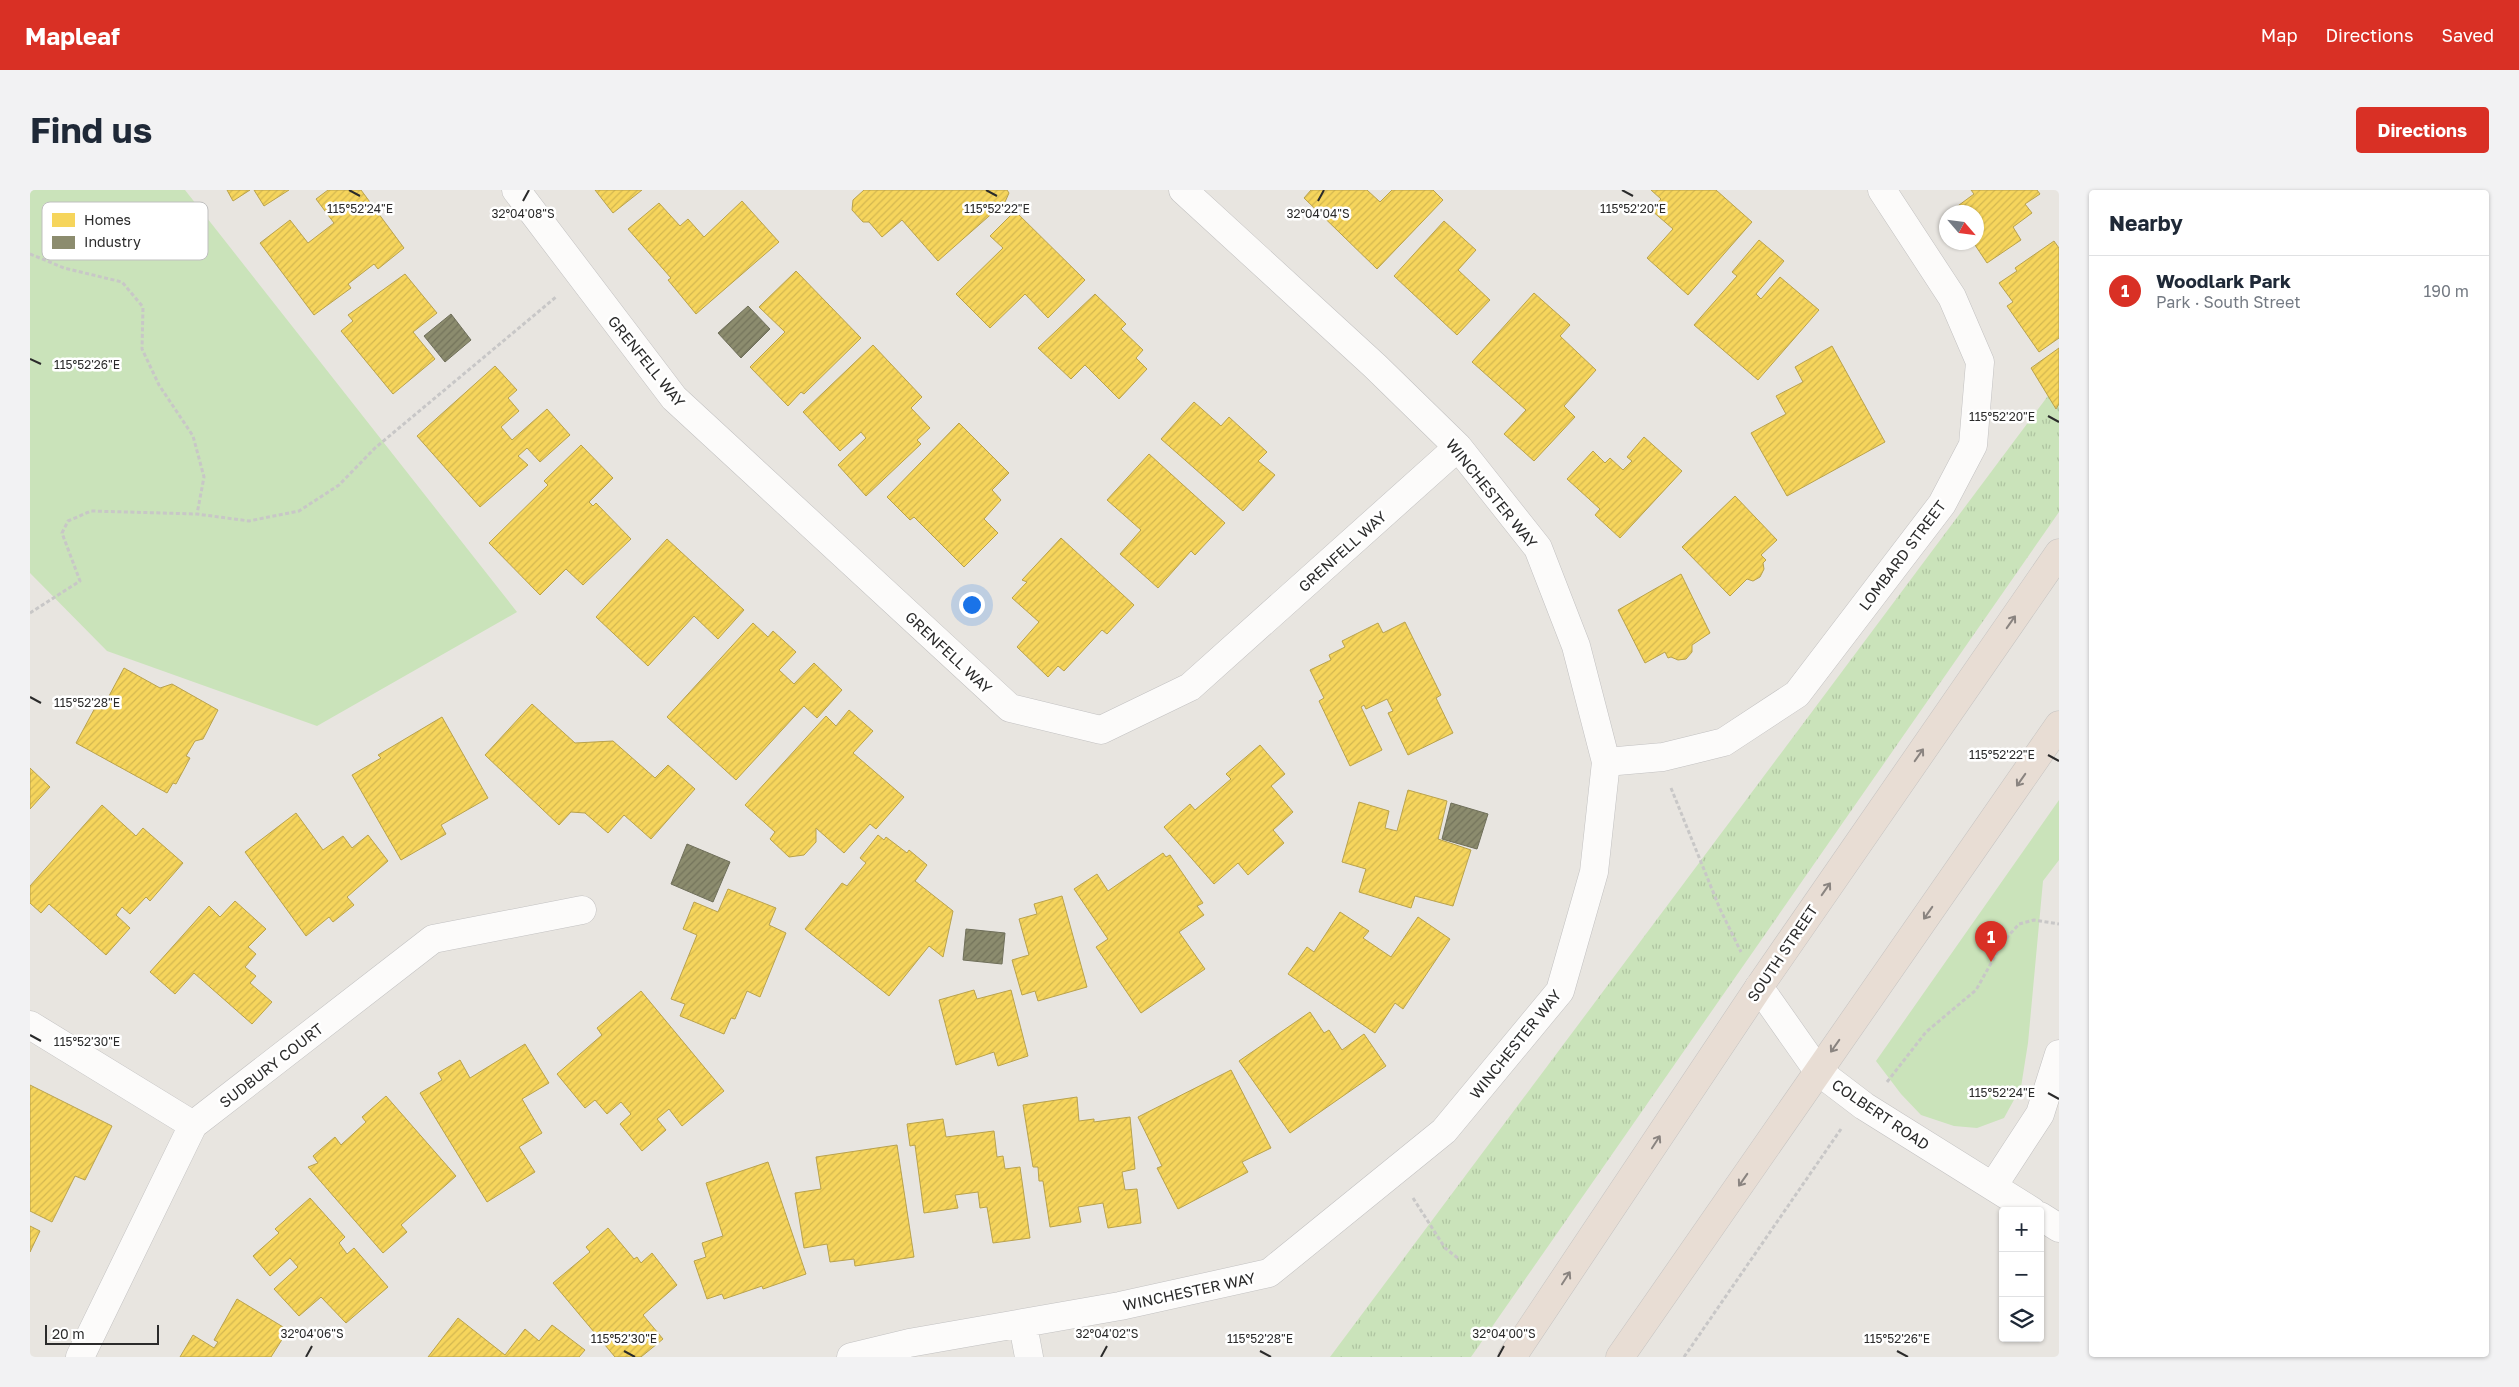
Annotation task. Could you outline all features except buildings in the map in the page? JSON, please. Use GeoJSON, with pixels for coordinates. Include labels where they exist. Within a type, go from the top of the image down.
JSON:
{"type":"FeatureCollection","features":[{"type":"Feature","properties":{"kind":"highway","name":"SOUTH STREET"},"geometry":{"type":"LineString","coordinates":[[1512,1357],[1758,986],[2059,553]]}},
{"type":"Feature","properties":{"kind":"highway"},"geometry":{"type":"LineString","coordinates":[[1620,1357],[2059,725]]}},
{"type":"Feature","properties":{"kind":"street","name":"GRENFELL WAY"},"geometry":{"type":"LineString","coordinates":[[516,190],[674,398],[1010,708],[1101,730],[1190,687],[1458,447]]}},
{"type":"Feature","properties":{"kind":"street","name":"WINCHESTER WAY"},"geometry":{"type":"LineString","coordinates":[[851,1357],[909,1343],[1023,1325],[1269,1273],[1444,1131],[1560,991],[1594,872],[1606,762],[1576,646],[1538,548],[1458,447],[1375,366],[1183,190]]}},
{"type":"Feature","properties":{"kind":"street","name":"LOMBARD STREET"},"geometry":{"type":"LineString","coordinates":[[1606,762],[1663,757],[1724,742],[1797,694],[1942,504],[1973,445],[1980,362],[1952,297],[1882,190]]}},
{"type":"Feature","properties":{"kind":"street","name":"SUDBURY COURT"},"geometry":{"type":"LineString","coordinates":[[80,1357],[193,1125],[433,939],[582,910]]}},
{"type":"Feature","properties":{"kind":"street","name":"COLBERT ROAD"},"geometry":{"type":"LineString","coordinates":[[1758,986],[1818,1071],[1864,1106],[2026,1207]]}},
{"type":"Feature","properties":{"kind":"street"},"geometry":{"type":"LineString","coordinates":[[30,1025],[193,1125]]}},
{"type":"Feature","properties":{"kind":"street"},"geometry":{"type":"LineString","coordinates":[[1993,1186],[2040,1114],[2059,1054]]}},
{"type":"Feature","properties":{"kind":"street"},"geometry":{"type":"LineString","coordinates":[[2044,1219],[2059,1228]]}},
{"type":"Feature","properties":{"kind":"street"},"geometry":{"type":"LineString","coordinates":[[1023,1325],[1028,1357]]}},
{"type":"Feature","properties":{"kind":"path"},"geometry":{"type":"LineString","coordinates":[[30,254],[42,259]]}},
{"type":"Feature","properties":{"kind":"path"},"geometry":{"type":"LineString","coordinates":[[45,260],[64,268],[122,282],[143,307],[142,349],[159,385],[193,436],[198,453],[204,477],[197,514]]}},
{"type":"Feature","properties":{"kind":"path"},"geometry":{"type":"LineString","coordinates":[[30,613],[80,581],[62,533],[68,521],[91,511],[197,514],[249,521],[299,511],[339,485],[375,448],[581,276]]}},
{"type":"Feature","properties":{"kind":"path"},"geometry":{"type":"LineString","coordinates":[[1663,757],[1666,776],[1720,909],[1758,986]]}},
{"type":"Feature","properties":{"kind":"path"},"geometry":{"type":"LineString","coordinates":[[1395,1170],[1446,1248],[1459,1259]]}},
{"type":"Feature","properties":{"kind":"green space"},"geometry":{"type":"Polygon","coordinates":[[[30,190],[185,190],[194,202],[42,202],[42,260],[208,260],[208,219],[517,612],[317,726],[107,651],[30,573],[30,190]]]}},
{"type":"Feature","properties":{"kind":"green space"},"geometry":{"type":"Polygon","coordinates":[[[2059,381],[2059,512],[1471,1357],[1330,1357],[2059,381]]]}},
{"type":"Feature","properties":{"kind":"green space"},"geometry":{"type":"Polygon","coordinates":[[[2059,800],[2059,860],[2043,881],[2028,1043],[2021,1087],[2004,1118],[1977,1128],[1954,1126],[1921,1115],[1901,1094],[1876,1061],[2059,800]]]}},
{"type":"Feature","properties":{"kind":"place","name":"Woodlark Park"},"geometry":{"type":"Point","coordinates":[1991,962]}}]}
